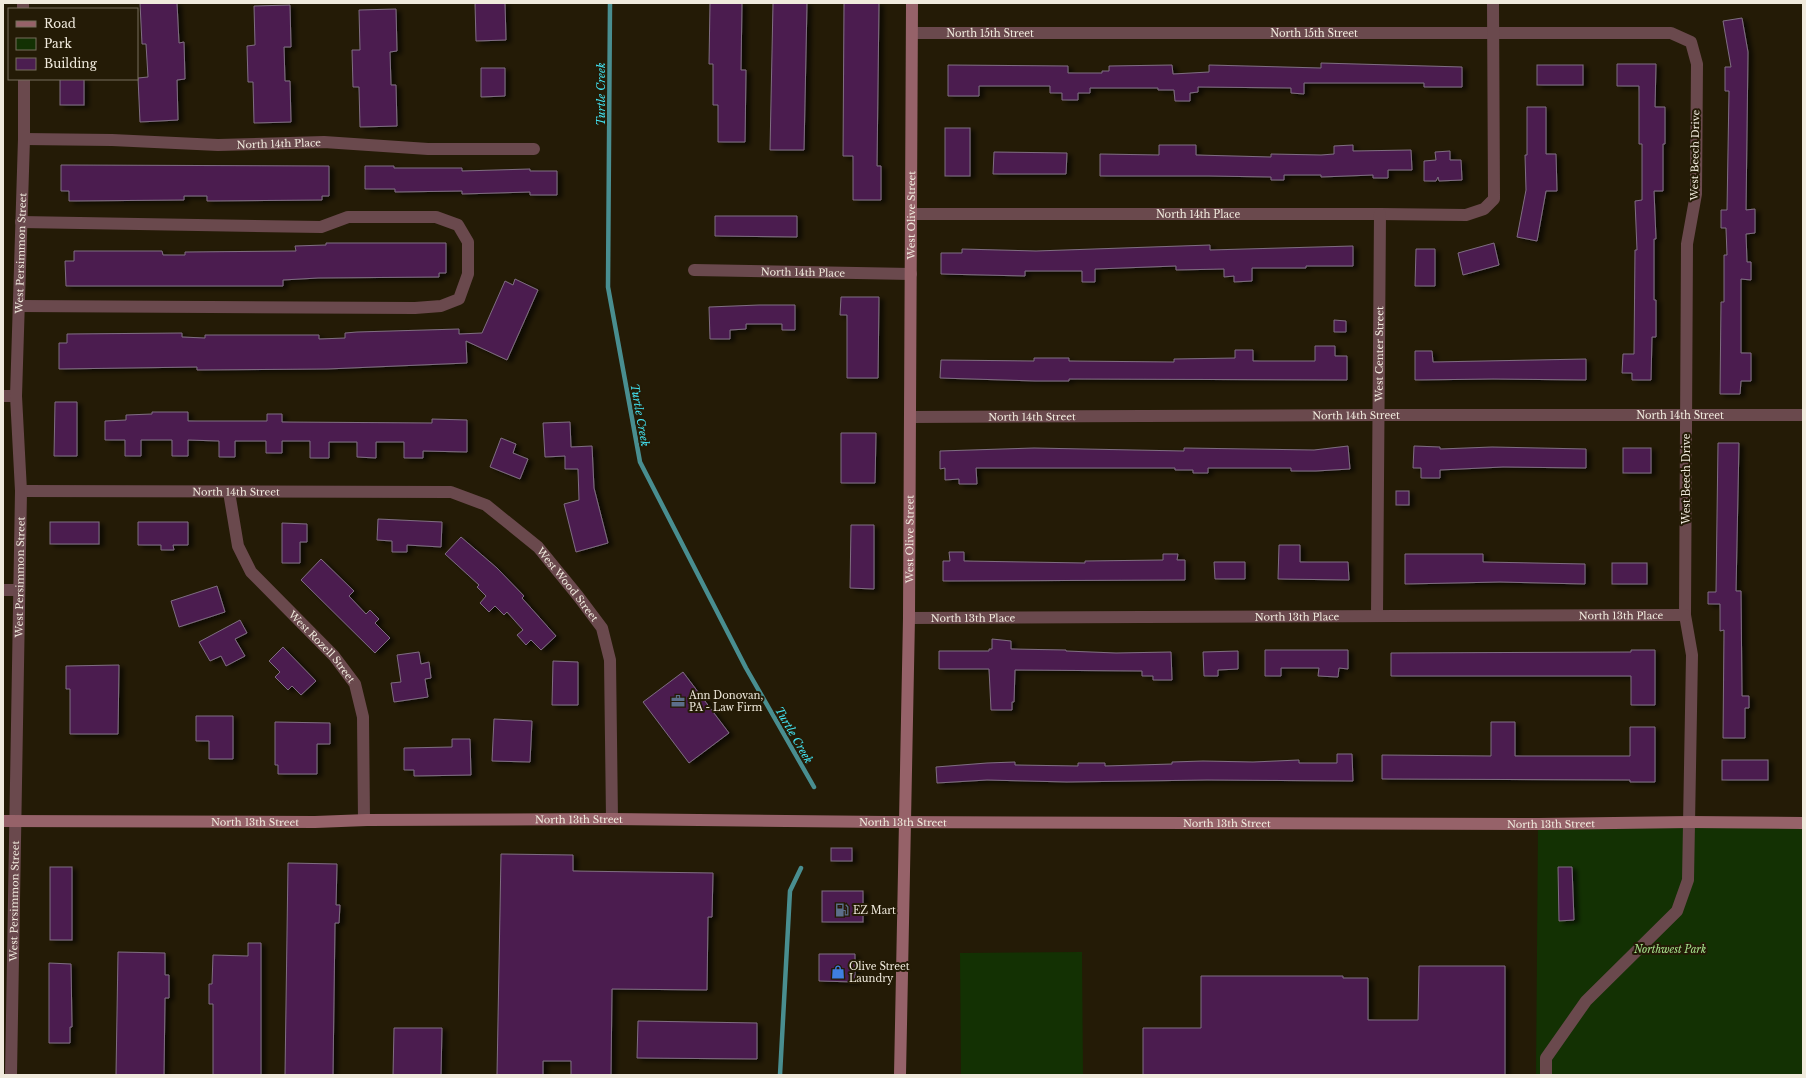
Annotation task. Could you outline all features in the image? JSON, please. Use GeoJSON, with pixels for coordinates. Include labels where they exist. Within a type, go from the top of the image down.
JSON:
{"type":"FeatureCollection","features":[{"type":"Feature","properties":{"kind":"main road","name":"West Olive Street"},"geometry":{"type":"LineString","coordinates":[[900,1075],[909,618],[912,3]]}},
{"type":"Feature","properties":{"kind":"main road","name":"North 13th Street"},"geometry":{"type":"LineString","coordinates":[[9,821],[315,822],[364,820],[612,819],[906,822],[1538,824],[1690,822],[1803,823]]}},
{"type":"Feature","properties":{"kind":"street"},"geometry":{"type":"LineString","coordinates":[[1493,3],[1494,34]]}},
{"type":"Feature","properties":{"kind":"street","name":"North 15th Street"},"geometry":{"type":"LineString","coordinates":[[912,33],[1671,33],[1691,42],[1697,64]]}},
{"type":"Feature","properties":{"kind":"street","name":"North 14th Place"},"geometry":{"type":"LineString","coordinates":[[911,214],[1466,215],[1484,209],[1494,199],[1494,34]]}},
{"type":"Feature","properties":{"kind":"street","name":"West Beech Drive"},"geometry":{"type":"LineString","coordinates":[[1546,1075],[1546,1058],[1586,1001],[1677,911],[1688,880],[1692,655],[1685,615],[1687,414],[1686,244],[1696,194],[1697,64]]}},
{"type":"Feature","properties":{"kind":"street","name":"West Persimmon Street"},"geometry":{"type":"LineString","coordinates":[[12,1075],[9,821],[19,590],[21,491],[16,396],[22,222],[24,80]]}},
{"type":"Feature","properties":{"kind":"street","name":"North 14th Place"},"geometry":{"type":"LineString","coordinates":[[24,139],[112,140],[218,145],[324,142],[428,149],[534,149]]}},
{"type":"Feature","properties":{"kind":"street","name":"West Center Street"},"geometry":{"type":"LineString","coordinates":[[1377,615],[1380,214]]}},
{"type":"Feature","properties":{"kind":"street"},"geometry":{"type":"LineString","coordinates":[[19,306],[415,308],[441,306],[459,299],[468,274],[468,242],[458,225],[436,218],[348,217],[321,227],[22,222]]}},
{"type":"Feature","properties":{"kind":"street","name":"North 14th Place"},"geometry":{"type":"LineString","coordinates":[[694,270],[911,274]]}},
{"type":"Feature","properties":{"kind":"street"},"geometry":{"type":"LineString","coordinates":[[3,396],[16,396]]}},
{"type":"Feature","properties":{"kind":"street","name":"North 14th Street"},"geometry":{"type":"LineString","coordinates":[[910,417],[1687,414],[1803,415]]}},
{"type":"Feature","properties":{"kind":"street","name":"North 14th Street"},"geometry":{"type":"LineString","coordinates":[[21,491],[451,492]]}},
{"type":"Feature","properties":{"kind":"street","name":"West Rozell Street"},"geometry":{"type":"LineString","coordinates":[[229,492],[238,546],[251,572],[334,656],[355,684],[363,717],[364,820]]}},
{"type":"Feature","properties":{"kind":"street","name":"West Wood Street"},"geometry":{"type":"LineString","coordinates":[[451,492],[486,505],[538,547],[602,628],[610,660],[612,819]]}},
{"type":"Feature","properties":{"kind":"street"},"geometry":{"type":"LineString","coordinates":[[3,590],[19,590]]}},
{"type":"Feature","properties":{"kind":"street","name":"North 13th Place"},"geometry":{"type":"LineString","coordinates":[[909,618],[1685,615]]}},
{"type":"Feature","properties":{"kind":"green space","name":"Northwest Park"},"geometry":{"type":"Polygon","coordinates":[[[1538,824],[1803,824],[1803,1075],[1536,1075],[1538,824]]]}},
{"type":"Feature","properties":{"kind":"green space"},"geometry":{"type":"Polygon","coordinates":[[[1082,952],[1083,1075],[961,1075],[960,953],[1082,952]]]}},
{"type":"Feature","properties":{"kind":"building"},"geometry":{"type":"Polygon","coordinates":[[[140,3],[177,3],[179,43],[184,42],[185,79],[177,80],[178,120],[140,122],[138,78],[148,77],[146,44],[142,44],[140,3]]]}},
{"type":"Feature","properties":{"kind":"building"},"geometry":{"type":"Polygon","coordinates":[[[475,3],[505,3],[506,40],[476,41],[475,3]]]}},
{"type":"Feature","properties":{"kind":"building"},"geometry":{"type":"Polygon","coordinates":[[[710,3],[742,3],[741,70],[746,70],[745,142],[718,142],[718,105],[713,105],[713,64],[709,64],[710,3]]]}},
{"type":"Feature","properties":{"kind":"building"},"geometry":{"type":"Polygon","coordinates":[[[773,3],[807,3],[804,150],[770,150],[773,3]]]}},
{"type":"Feature","properties":{"kind":"building"},"geometry":{"type":"Polygon","coordinates":[[[844,3],[879,3],[877,166],[881,166],[881,200],[853,200],[853,156],[843,156],[844,3]]]}},
{"type":"Feature","properties":{"kind":"building"},"geometry":{"type":"Polygon","coordinates":[[[290,5],[291,47],[284,47],[285,81],[290,81],[291,122],[254,123],[253,82],[248,82],[247,46],[255,45],[254,6],[290,5]]]}},
{"type":"Feature","properties":{"kind":"building"},"geometry":{"type":"Polygon","coordinates":[[[396,9],[397,51],[390,52],[391,85],[396,85],[397,126],[360,127],[359,87],[353,87],[352,50],[360,50],[359,10],[396,9]]]}},
{"type":"Feature","properties":{"kind":"building"},"geometry":{"type":"Polygon","coordinates":[[[1742,18],[1748,52],[1746,210],[1755,209],[1755,233],[1746,234],[1747,262],[1751,262],[1751,280],[1741,279],[1741,353],[1751,353],[1751,381],[1741,381],[1740,394],[1720,394],[1721,302],[1724,302],[1724,255],[1727,255],[1726,228],[1721,228],[1721,210],[1727,210],[1729,91],[1725,91],[1725,67],[1731,67],[1723,21],[1742,18]]]}},
{"type":"Feature","properties":{"kind":"building"},"geometry":{"type":"Polygon","coordinates":[[[1321,63],[1462,67],[1462,87],[1424,87],[1424,83],[1304,83],[1304,94],[1291,93],[1291,88],[1198,87],[1198,92],[1190,93],[1190,101],[1175,101],[1174,90],[1158,90],[1158,88],[1090,88],[1090,93],[1078,93],[1078,100],[1062,100],[1062,93],[1050,93],[1050,86],[979,86],[979,96],[948,96],[948,65],[1068,66],[1068,73],[1102,73],[1102,71],[1109,71],[1109,66],[1172,65],[1173,74],[1209,72],[1209,65],[1321,68],[1321,63]]]}},
{"type":"Feature","properties":{"kind":"building"},"geometry":{"type":"Polygon","coordinates":[[[1617,64],[1656,64],[1655,107],[1665,107],[1663,191],[1654,191],[1656,239],[1654,239],[1654,300],[1656,300],[1656,337],[1652,337],[1651,380],[1632,380],[1632,373],[1622,373],[1623,354],[1634,354],[1635,250],[1637,250],[1635,201],[1642,200],[1642,144],[1639,144],[1639,86],[1617,86],[1617,64]]]}},
{"type":"Feature","properties":{"kind":"building"},"geometry":{"type":"Polygon","coordinates":[[[1537,65],[1583,65],[1583,85],[1537,85],[1537,65]]]}},
{"type":"Feature","properties":{"kind":"building"},"geometry":{"type":"Polygon","coordinates":[[[481,68],[505,68],[505,96],[481,97],[481,68]]]}},
{"type":"Feature","properties":{"kind":"building"},"geometry":{"type":"Polygon","coordinates":[[[60,80],[84,80],[84,105],[60,105],[60,80]]]}},
{"type":"Feature","properties":{"kind":"building"},"geometry":{"type":"Polygon","coordinates":[[[1527,107],[1546,107],[1546,154],[1556,154],[1557,191],[1546,191],[1537,241],[1517,237],[1526,190],[1525,155],[1527,155],[1527,107]]]}},
{"type":"Feature","properties":{"kind":"building"},"geometry":{"type":"Polygon","coordinates":[[[945,128],[970,128],[970,176],[945,176],[945,128]]]}},
{"type":"Feature","properties":{"kind":"building"},"geometry":{"type":"Polygon","coordinates":[[[1159,145],[1196,145],[1196,155],[1271,157],[1271,154],[1334,154],[1334,146],[1353,145],[1353,151],[1411,150],[1412,170],[1388,170],[1388,178],[1373,178],[1373,175],[1321,177],[1321,175],[1284,175],[1284,180],[1271,180],[1271,177],[1100,176],[1100,154],[1159,155],[1159,145]]]}},
{"type":"Feature","properties":{"kind":"building"},"geometry":{"type":"Polygon","coordinates":[[[1450,151],[1450,160],[1461,160],[1462,180],[1439,181],[1438,177],[1436,181],[1424,181],[1424,161],[1436,160],[1435,152],[1450,151]]]}},
{"type":"Feature","properties":{"kind":"building"},"geometry":{"type":"Polygon","coordinates":[[[994,152],[1067,153],[1066,174],[993,174],[994,152]]]}},
{"type":"Feature","properties":{"kind":"building"},"geometry":{"type":"Polygon","coordinates":[[[61,165],[329,166],[329,196],[322,196],[322,200],[207,201],[207,196],[184,196],[184,200],[69,201],[69,191],[61,191],[61,165]]]}},
{"type":"Feature","properties":{"kind":"building"},"geometry":{"type":"Polygon","coordinates":[[[365,166],[394,166],[394,168],[462,168],[462,171],[530,169],[530,171],[557,171],[557,195],[530,195],[530,192],[462,194],[462,191],[395,192],[395,189],[365,189],[365,166]]]}},
{"type":"Feature","properties":{"kind":"building"},"geometry":{"type":"Polygon","coordinates":[[[715,216],[797,216],[797,237],[715,236],[715,216]]]}},
{"type":"Feature","properties":{"kind":"building"},"geometry":{"type":"Polygon","coordinates":[[[326,243],[446,243],[446,273],[439,273],[439,277],[318,278],[283,280],[283,286],[66,286],[65,261],[74,261],[74,251],[162,251],[163,255],[185,255],[185,252],[296,251],[295,246],[326,245],[326,243]]]}},
{"type":"Feature","properties":{"kind":"building"},"geometry":{"type":"Polygon","coordinates":[[[1494,243],[1499,265],[1463,275],[1458,253],[1494,243]]]}},
{"type":"Feature","properties":{"kind":"building"},"geometry":{"type":"Polygon","coordinates":[[[1210,245],[1210,250],[1353,246],[1353,266],[1252,268],[1252,281],[1234,282],[1234,276],[1224,277],[1224,269],[1176,270],[1176,266],[1095,269],[1095,282],[1082,282],[1082,271],[1025,271],[1025,276],[941,274],[941,253],[962,253],[962,249],[1036,251],[1210,245]]]}},
{"type":"Feature","properties":{"kind":"building"},"geometry":{"type":"Polygon","coordinates":[[[1416,249],[1435,249],[1435,286],[1415,286],[1416,249]]]}},
{"type":"Feature","properties":{"kind":"building"},"geometry":{"type":"Polygon","coordinates":[[[515,279],[538,290],[507,360],[466,341],[467,363],[327,369],[197,370],[197,367],[59,369],[59,343],[67,343],[67,334],[182,333],[182,337],[205,338],[205,335],[319,335],[319,339],[345,338],[345,333],[357,332],[459,329],[459,334],[482,333],[505,281],[513,285],[515,279]]]}},
{"type":"Feature","properties":{"kind":"building"},"geometry":{"type":"Polygon","coordinates":[[[841,297],[879,297],[878,378],[847,378],[847,315],[840,315],[841,297]]]}},
{"type":"Feature","properties":{"kind":"building"},"geometry":{"type":"Polygon","coordinates":[[[795,305],[795,330],[782,330],[782,324],[746,324],[746,329],[730,330],[730,339],[710,339],[709,307],[795,305]]]}},
{"type":"Feature","properties":{"kind":"building"},"geometry":{"type":"Polygon","coordinates":[[[1334,320],[1346,321],[1346,332],[1334,332],[1334,320]]]}},
{"type":"Feature","properties":{"kind":"building"},"geometry":{"type":"Polygon","coordinates":[[[1315,346],[1335,346],[1335,356],[1347,356],[1347,380],[1069,379],[1069,381],[1035,381],[940,378],[941,360],[1034,361],[1034,358],[1069,358],[1069,361],[1174,362],[1174,359],[1235,358],[1235,350],[1253,350],[1253,361],[1315,361],[1315,346]]]}},
{"type":"Feature","properties":{"kind":"building"},"geometry":{"type":"Polygon","coordinates":[[[1415,351],[1432,351],[1433,362],[1586,359],[1586,380],[1415,380],[1415,351]]]}},
{"type":"Feature","properties":{"kind":"building"},"geometry":{"type":"Polygon","coordinates":[[[55,402],[77,402],[77,456],[54,456],[55,402]]]}},
{"type":"Feature","properties":{"kind":"building"},"geometry":{"type":"Polygon","coordinates":[[[152,412],[188,412],[188,421],[267,421],[267,414],[282,414],[282,422],[432,423],[432,419],[467,420],[467,452],[423,451],[423,458],[404,458],[404,442],[376,442],[376,458],[357,457],[357,442],[329,442],[329,458],[310,458],[310,441],[282,441],[282,453],[266,453],[266,441],[235,441],[235,457],[219,457],[219,441],[188,440],[188,456],[172,456],[172,440],[141,440],[141,456],[125,456],[125,440],[105,440],[105,421],[126,420],[126,415],[152,414],[152,412]]]}},
{"type":"Feature","properties":{"kind":"building"},"geometry":{"type":"Polygon","coordinates":[[[570,422],[571,447],[592,446],[594,488],[608,543],[576,552],[564,504],[579,500],[578,469],[565,469],[565,456],[545,457],[543,423],[570,422]]]}},
{"type":"Feature","properties":{"kind":"building"},"geometry":{"type":"Polygon","coordinates":[[[841,433],[876,433],[875,483],[841,483],[841,433]]]}},
{"type":"Feature","properties":{"kind":"building"},"geometry":{"type":"Polygon","coordinates":[[[501,438],[516,444],[513,453],[528,459],[520,479],[490,467],[501,438]]]}},
{"type":"Feature","properties":{"kind":"building"},"geometry":{"type":"Polygon","coordinates":[[[1718,443],[1739,443],[1736,591],[1741,591],[1742,696],[1749,696],[1749,708],[1745,708],[1745,738],[1723,738],[1724,630],[1720,631],[1720,604],[1708,604],[1708,592],[1716,592],[1718,443]]]}},
{"type":"Feature","properties":{"kind":"building"},"geometry":{"type":"Polygon","coordinates":[[[1348,446],[1350,469],[1316,471],[1291,471],[1291,468],[1208,468],[1208,473],[1193,473],[1193,470],[1175,470],[1175,468],[976,468],[977,484],[959,484],[959,479],[945,480],[945,468],[940,469],[940,451],[1034,448],[1184,451],[1184,448],[1314,450],[1348,446]]]}},
{"type":"Feature","properties":{"kind":"building"},"geometry":{"type":"Polygon","coordinates":[[[1414,446],[1440,447],[1440,449],[1492,447],[1586,449],[1586,468],[1503,467],[1440,470],[1440,478],[1421,478],[1421,468],[1413,468],[1414,446]]]}},
{"type":"Feature","properties":{"kind":"building"},"geometry":{"type":"Polygon","coordinates":[[[1623,448],[1651,448],[1651,473],[1623,473],[1623,448]]]}},
{"type":"Feature","properties":{"kind":"building"},"geometry":{"type":"Polygon","coordinates":[[[1396,491],[1409,491],[1409,505],[1396,505],[1396,491]]]}},
{"type":"Feature","properties":{"kind":"building"},"geometry":{"type":"Polygon","coordinates":[[[378,519],[442,522],[441,547],[407,545],[407,552],[392,552],[392,541],[377,540],[378,519]]]}},
{"type":"Feature","properties":{"kind":"building"},"geometry":{"type":"Polygon","coordinates":[[[50,522],[99,522],[99,544],[50,544],[50,522]]]}},
{"type":"Feature","properties":{"kind":"building"},"geometry":{"type":"Polygon","coordinates":[[[138,522],[188,522],[188,545],[173,545],[174,550],[161,550],[161,545],[138,545],[138,522]]]}},
{"type":"Feature","properties":{"kind":"building"},"geometry":{"type":"Polygon","coordinates":[[[282,523],[307,524],[307,542],[300,542],[300,563],[282,563],[282,523]]]}},
{"type":"Feature","properties":{"kind":"building"},"geometry":{"type":"Polygon","coordinates":[[[851,525],[874,525],[874,589],[850,588],[851,525]]]}},
{"type":"Feature","properties":{"kind":"building"},"geometry":{"type":"Polygon","coordinates":[[[461,537],[497,568],[524,596],[522,598],[556,636],[541,650],[531,640],[526,645],[517,635],[523,630],[507,612],[504,615],[495,606],[489,612],[480,603],[486,596],[477,587],[479,585],[445,554],[461,537]]]}},
{"type":"Feature","properties":{"kind":"building"},"geometry":{"type":"Polygon","coordinates":[[[1279,545],[1300,545],[1300,562],[1348,562],[1349,580],[1278,579],[1279,545]]]}},
{"type":"Feature","properties":{"kind":"building"},"geometry":{"type":"Polygon","coordinates":[[[949,552],[964,552],[964,561],[1085,563],[1085,561],[1163,560],[1163,554],[1178,554],[1177,560],[1185,560],[1185,580],[943,581],[943,561],[950,561],[949,552]]]}},
{"type":"Feature","properties":{"kind":"building"},"geometry":{"type":"Polygon","coordinates":[[[1405,554],[1483,554],[1483,562],[1585,564],[1585,584],[1500,582],[1405,584],[1405,554]]]}},
{"type":"Feature","properties":{"kind":"building"},"geometry":{"type":"Polygon","coordinates":[[[321,559],[354,591],[349,596],[366,614],[370,610],[379,619],[375,623],[390,638],[375,653],[301,580],[321,559]]]}},
{"type":"Feature","properties":{"kind":"building"},"geometry":{"type":"Polygon","coordinates":[[[1214,562],[1245,562],[1245,579],[1215,579],[1214,562]]]}},
{"type":"Feature","properties":{"kind":"building"},"geometry":{"type":"Polygon","coordinates":[[[1612,563],[1647,563],[1647,584],[1612,584],[1612,563]]]}},
{"type":"Feature","properties":{"kind":"building"},"geometry":{"type":"Polygon","coordinates":[[[217,586],[225,612],[179,627],[171,601],[217,586]]]}},
{"type":"Feature","properties":{"kind":"building"},"geometry":{"type":"Polygon","coordinates":[[[240,620],[247,633],[235,639],[245,656],[226,666],[221,656],[210,661],[199,642],[240,620]]]}},
{"type":"Feature","properties":{"kind":"building"},"geometry":{"type":"Polygon","coordinates":[[[992,639],[1011,641],[1011,649],[1116,653],[1171,652],[1172,680],[1153,680],[1153,676],[1142,676],[1142,671],[1015,670],[1014,702],[1012,702],[1012,710],[991,710],[989,669],[939,669],[939,651],[989,651],[989,649],[992,649],[992,639]]]}},
{"type":"Feature","properties":{"kind":"building"},"geometry":{"type":"Polygon","coordinates":[[[283,647],[316,681],[301,695],[292,686],[288,690],[275,677],[280,672],[269,661],[283,647]]]}},
{"type":"Feature","properties":{"kind":"building"},"geometry":{"type":"Polygon","coordinates":[[[1265,650],[1348,650],[1348,669],[1339,668],[1338,677],[1318,676],[1319,668],[1281,668],[1281,676],[1265,676],[1265,650]]]}},
{"type":"Feature","properties":{"kind":"building"},"geometry":{"type":"Polygon","coordinates":[[[1631,650],[1655,650],[1655,705],[1631,705],[1631,676],[1391,676],[1391,653],[1631,652],[1631,650]]]}},
{"type":"Feature","properties":{"kind":"building"},"geometry":{"type":"Polygon","coordinates":[[[1238,651],[1238,669],[1218,670],[1218,676],[1204,676],[1203,652],[1238,651]]]}},
{"type":"Feature","properties":{"kind":"building"},"geometry":{"type":"Polygon","coordinates":[[[419,652],[421,664],[429,662],[431,678],[425,679],[428,697],[394,702],[391,683],[401,682],[397,655],[419,652]]]}},
{"type":"Feature","properties":{"kind":"building"},"geometry":{"type":"Polygon","coordinates":[[[553,661],[578,662],[578,705],[552,705],[553,661]]]}},
{"type":"Feature","properties":{"kind":"building"},"geometry":{"type":"Polygon","coordinates":[[[119,665],[118,734],[70,734],[70,689],[66,689],[66,666],[119,665]]]}},
{"type":"Feature","properties":{"kind":"building"},"geometry":{"type":"Polygon","coordinates":[[[683,672],[729,733],[689,763],[643,702],[683,672]]]}},
{"type":"Feature","properties":{"kind":"building"},"geometry":{"type":"Polygon","coordinates":[[[196,716],[233,716],[233,759],[209,759],[209,741],[196,741],[196,716]]]}},
{"type":"Feature","properties":{"kind":"building"},"geometry":{"type":"Polygon","coordinates":[[[494,719],[532,721],[530,762],[492,761],[494,719]]]}},
{"type":"Feature","properties":{"kind":"building"},"geometry":{"type":"Polygon","coordinates":[[[275,722],[330,723],[330,744],[317,744],[317,774],[278,774],[278,765],[275,765],[275,722]]]}},
{"type":"Feature","properties":{"kind":"building"},"geometry":{"type":"Polygon","coordinates":[[[1491,722],[1515,722],[1515,756],[1630,756],[1630,727],[1655,727],[1655,782],[1630,782],[1630,780],[1382,779],[1382,755],[1491,756],[1491,722]]]}},
{"type":"Feature","properties":{"kind":"building"},"geometry":{"type":"Polygon","coordinates":[[[452,739],[470,739],[471,775],[414,776],[414,770],[404,770],[404,748],[452,747],[452,739]]]}},
{"type":"Feature","properties":{"kind":"building"},"geometry":{"type":"Polygon","coordinates":[[[1337,754],[1352,754],[1353,781],[1207,780],[1067,782],[987,780],[937,783],[936,767],[1015,762],[1015,765],[1078,766],[1078,763],[1105,763],[1105,766],[1172,764],[1172,762],[1203,761],[1253,762],[1299,760],[1299,763],[1337,763],[1337,754]]]}},
{"type":"Feature","properties":{"kind":"building"},"geometry":{"type":"Polygon","coordinates":[[[1722,760],[1768,760],[1768,780],[1722,780],[1722,760]]]}},
{"type":"Feature","properties":{"kind":"building"},"geometry":{"type":"Polygon","coordinates":[[[831,848],[852,848],[852,861],[831,861],[831,848]]]}},
{"type":"Feature","properties":{"kind":"building"},"geometry":{"type":"Polygon","coordinates":[[[501,854],[573,855],[573,871],[713,873],[712,917],[708,917],[707,990],[612,989],[611,1075],[571,1075],[571,1061],[543,1061],[543,1075],[497,1075],[501,854]]]}},
{"type":"Feature","properties":{"kind":"building"},"geometry":{"type":"Polygon","coordinates":[[[288,863],[337,864],[336,905],[340,905],[339,923],[335,923],[333,1075],[285,1075],[288,863]]]}},
{"type":"Feature","properties":{"kind":"building"},"geometry":{"type":"Polygon","coordinates":[[[50,867],[72,867],[72,940],[50,940],[50,867]]]}},
{"type":"Feature","properties":{"kind":"building"},"geometry":{"type":"Polygon","coordinates":[[[1558,867],[1572,867],[1574,920],[1559,921],[1558,867]]]}},
{"type":"Feature","properties":{"kind":"building"},"geometry":{"type":"Polygon","coordinates":[[[822,891],[863,891],[863,922],[822,922],[822,891]]]}},
{"type":"Feature","properties":{"kind":"building"},"geometry":{"type":"Polygon","coordinates":[[[248,943],[261,943],[261,1075],[213,1075],[213,1004],[209,1004],[209,984],[212,984],[213,955],[248,956],[248,943]]]}},
{"type":"Feature","properties":{"kind":"building"},"geometry":{"type":"Polygon","coordinates":[[[118,952],[165,953],[165,975],[169,975],[169,998],[165,998],[164,1075],[116,1075],[118,952]]]}},
{"type":"Feature","properties":{"kind":"building"},"geometry":{"type":"Polygon","coordinates":[[[819,954],[855,954],[855,982],[819,981],[819,954]]]}},
{"type":"Feature","properties":{"kind":"building"},"geometry":{"type":"Polygon","coordinates":[[[49,963],[71,964],[72,1027],[70,1027],[70,1043],[49,1043],[49,963]]]}},
{"type":"Feature","properties":{"kind":"building"},"geometry":{"type":"Polygon","coordinates":[[[1419,966],[1505,966],[1505,1075],[1143,1075],[1143,1028],[1201,1028],[1201,976],[1343,976],[1343,978],[1368,978],[1368,1020],[1418,1020],[1419,966]]]}},
{"type":"Feature","properties":{"kind":"building"},"geometry":{"type":"Polygon","coordinates":[[[638,1021],[757,1023],[757,1059],[637,1058],[638,1021]]]}},
{"type":"Feature","properties":{"kind":"building"},"geometry":{"type":"Polygon","coordinates":[[[394,1028],[442,1028],[441,1075],[393,1075],[394,1028]]]}},
{"type":"Feature","properties":{"kind":"waterway","name":"Turtle Creek"},"geometry":{"type":"LineString","coordinates":[[610,3],[608,287],[640,462],[746,668],[814,787]]}},
{"type":"Feature","properties":{"kind":"waterway","name":"Turtle Creek"},"geometry":{"type":"LineString","coordinates":[[780,1075],[790,891],[801,868]]}},
{"type":"Feature","properties":{"kind":"place","name":"Ann Donovan, PA - Law Firm"},"geometry":{"type":"Point","coordinates":[678,701]}},
{"type":"Feature","properties":{"kind":"place","name":"EZ Mart"},"geometry":{"type":"Point","coordinates":[842,910]}},
{"type":"Feature","properties":{"kind":"place","name":"Olive Street Laundry"},"geometry":{"type":"Point","coordinates":[838,972]}}]}
